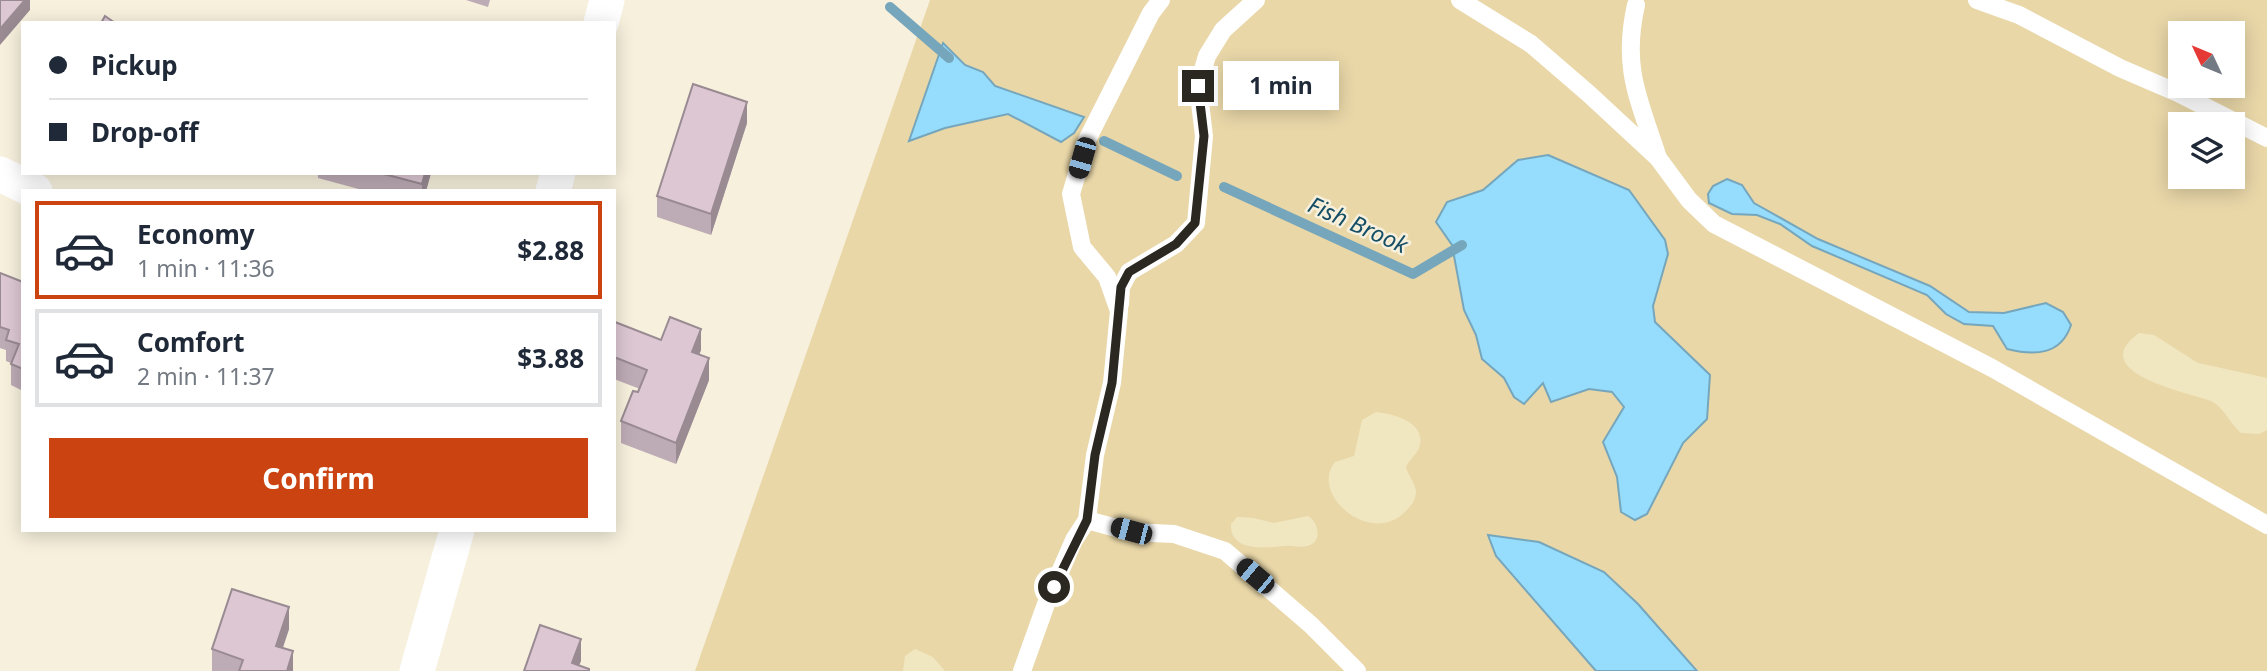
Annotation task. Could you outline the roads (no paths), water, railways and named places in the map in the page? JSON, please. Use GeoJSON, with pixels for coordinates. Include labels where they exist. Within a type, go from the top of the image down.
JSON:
{"type":"FeatureCollection","features":[{"type":"Feature","properties":{"kind":"street"},"geometry":{"type":"LineString","coordinates":[[602,21],[607,0]]}},
{"type":"Feature","properties":{"kind":"street"},"geometry":{"type":"LineString","coordinates":[[0,174],[31,189]]}},
{"type":"Feature","properties":{"kind":"street"},"geometry":{"type":"LineString","coordinates":[[417,671],[456,532]]}},
{"type":"Feature","properties":{"kind":"lane"},"geometry":{"type":"LineString","coordinates":[[1119,312],[1107,277],[1082,247],[1071,194],[1087,140],[1151,13],[1161,0]]}},
{"type":"Feature","properties":{"kind":"lane"},"geometry":{"type":"LineString","coordinates":[[1022,671],[1051,593],[1087,520],[1095,455],[1112,383],[1121,287],[1129,272],[1176,244],[1195,223],[1204,136],[1198,86],[1207,56],[1223,30],[1256,0]]}},
{"type":"Feature","properties":{"kind":"lane"},"geometry":{"type":"LineString","coordinates":[[1460,0],[1531,44],[1658,158],[1689,200],[1714,224],[1992,368],[2267,525]]}},
{"type":"Feature","properties":{"kind":"lane"},"geometry":{"type":"LineString","coordinates":[[1977,0],[2019,15],[2120,68],[2178,93],[2267,138]]}},
{"type":"Feature","properties":{"kind":"lane"},"geometry":{"type":"LineString","coordinates":[[1635,2],[1629,40],[1633,80],[1658,158]]}},
{"type":"Feature","properties":{"kind":"lane"},"geometry":{"type":"LineString","coordinates":[[1087,520],[1131,531],[1174,534],[1225,551],[1311,625],[1357,671]]}},
{"type":"Feature","properties":{"kind":"water"},"geometry":{"type":"Polygon","coordinates":[[[943,43],[965,65],[983,72],[995,86],[1084,117],[1074,133],[1061,142],[1008,114],[945,128],[909,141],[943,43]]]}},
{"type":"Feature","properties":{"kind":"water"},"geometry":{"type":"Polygon","coordinates":[[[1548,155],[1629,190],[1665,240],[1668,254],[1653,306],[1655,322],[1710,375],[1707,419],[1683,443],[1647,514],[1635,520],[1621,512],[1617,477],[1603,442],[1624,407],[1612,392],[1589,389],[1551,402],[1543,383],[1524,404],[1514,397],[1504,378],[1482,359],[1476,335],[1464,310],[1452,245],[1436,222],[1447,202],[1483,190],[1518,160],[1548,155]]]}},
{"type":"Feature","properties":{"kind":"water"},"geometry":{"type":"Polygon","coordinates":[[[1727,179],[1742,185],[1754,203],[1818,239],[1930,286],[1969,312],[2004,313],[2046,303],[2063,312],[2071,325],[2067,335],[2054,348],[2046,351],[2007,349],[1993,326],[1964,324],[1946,314],[1927,295],[1812,246],[1780,224],[1757,215],[1732,214],[1709,203],[1708,194],[1713,186],[1727,179]]]}},
{"type":"Feature","properties":{"kind":"water"},"geometry":{"type":"Polygon","coordinates":[[[1488,535],[1539,542],[1604,572],[1638,604],[1697,671],[1596,671],[1496,556],[1488,535]]]}},
{"type":"Feature","properties":{"kind":"waterway","name":"Fish Brook"},"geometry":{"type":"LineString","coordinates":[[890,7],[949,58]]}},
{"type":"Feature","properties":{"kind":"waterway","name":"Fish Brook"},"geometry":{"type":"LineString","coordinates":[[1104,141],[1177,176]]}},
{"type":"Feature","properties":{"kind":"waterway","name":"Fish Brook"},"geometry":{"type":"LineString","coordinates":[[1224,187],[1413,274],[1462,245]]}}]}
